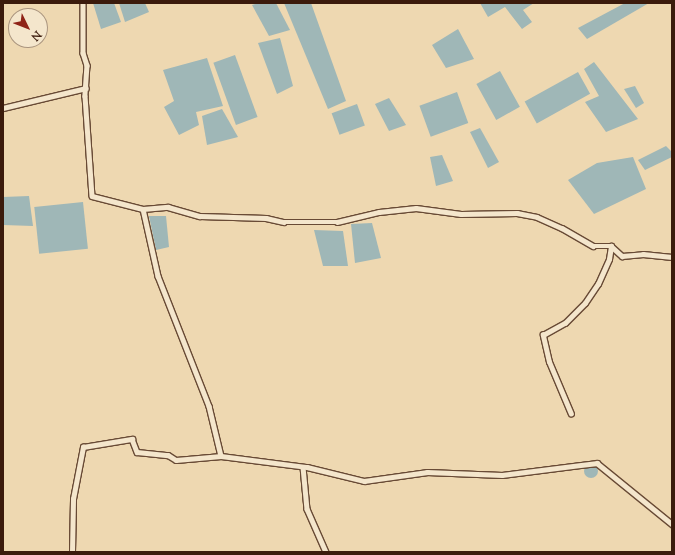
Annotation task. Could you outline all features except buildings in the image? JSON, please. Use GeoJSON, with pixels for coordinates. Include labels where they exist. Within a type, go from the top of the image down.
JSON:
{"type":"FeatureCollection","features":[{"type":"Feature","properties":{"kind":"street"},"geometry":{"type":"LineString","coordinates":[[82,3],[92,196],[143,209],[168,207],[200,216],[312,223],[337,222],[379,212],[416,208],[461,214],[498,211],[537,217],[593,246],[611,246],[622,256],[643,254],[672,257]]}},
{"type":"Feature","properties":{"kind":"street"},"geometry":{"type":"LineString","coordinates":[[3,108],[86,88]]}},
{"type":"Feature","properties":{"kind":"street"},"geometry":{"type":"LineString","coordinates":[[143,209],[158,276],[186,354],[209,406],[221,456]]}},
{"type":"Feature","properties":{"kind":"street"},"geometry":{"type":"LineString","coordinates":[[571,414],[549,362],[543,335],[565,323],[586,303],[598,284],[609,259],[611,246]]}},
{"type":"Feature","properties":{"kind":"street"},"geometry":{"type":"LineString","coordinates":[[72,552],[73,499],[84,447],[132,439],[137,452],[168,455],[176,460],[221,456],[303,467],[364,481],[427,472],[508,475],[597,463],[672,524]]}},
{"type":"Feature","properties":{"kind":"street"},"geometry":{"type":"LineString","coordinates":[[303,467],[307,509],[326,552]]}},
{"type":"Feature","properties":{"kind":"water"},"geometry":{"type":"Polygon","coordinates":[[[93,3],[114,3],[121,22],[101,29],[93,3]]]}},
{"type":"Feature","properties":{"kind":"water"},"geometry":{"type":"Polygon","coordinates":[[[119,3],[145,3],[149,12],[125,22],[119,3]]]}},
{"type":"Feature","properties":{"kind":"water"},"geometry":{"type":"Polygon","coordinates":[[[259,3],[276,3],[290,30],[269,36],[252,5],[259,3]]]}},
{"type":"Feature","properties":{"kind":"water"},"geometry":{"type":"Polygon","coordinates":[[[284,3],[311,3],[346,101],[328,109],[284,3]]]}},
{"type":"Feature","properties":{"kind":"water"},"geometry":{"type":"Polygon","coordinates":[[[480,3],[534,3],[523,10],[532,22],[522,29],[505,7],[488,17],[480,3]]]}},
{"type":"Feature","properties":{"kind":"water"},"geometry":{"type":"Polygon","coordinates":[[[625,3],[649,3],[587,39],[578,28],[625,3]]]}},
{"type":"Feature","properties":{"kind":"water"},"geometry":{"type":"Polygon","coordinates":[[[458,29],[474,59],[446,68],[432,45],[458,29]]]}},
{"type":"Feature","properties":{"kind":"water"},"geometry":{"type":"Polygon","coordinates":[[[280,38],[293,86],[277,94],[258,43],[280,38]]]}},
{"type":"Feature","properties":{"kind":"water"},"geometry":{"type":"Polygon","coordinates":[[[235,55],[258,117],[236,125],[213,63],[235,55]]]}},
{"type":"Feature","properties":{"kind":"water"},"geometry":{"type":"Polygon","coordinates":[[[207,58],[223,106],[196,112],[199,125],[179,135],[164,107],[174,101],[163,70],[207,58]]]}},
{"type":"Feature","properties":{"kind":"water"},"geometry":{"type":"Polygon","coordinates":[[[594,62],[638,119],[606,132],[585,102],[599,96],[584,69],[594,62]]]}},
{"type":"Feature","properties":{"kind":"water"},"geometry":{"type":"Polygon","coordinates":[[[500,71],[520,107],[496,120],[476,84],[500,71]]]}},
{"type":"Feature","properties":{"kind":"water"},"geometry":{"type":"Polygon","coordinates":[[[578,72],[590,94],[537,123],[525,102],[578,72]]]}},
{"type":"Feature","properties":{"kind":"water"},"geometry":{"type":"Polygon","coordinates":[[[635,86],[644,103],[636,108],[624,89],[635,86]]]}},
{"type":"Feature","properties":{"kind":"water"},"geometry":{"type":"Polygon","coordinates":[[[457,92],[468,123],[431,137],[419,106],[457,92]]]}},
{"type":"Feature","properties":{"kind":"water"},"geometry":{"type":"Polygon","coordinates":[[[389,98],[406,125],[389,131],[375,104],[389,98]]]}},
{"type":"Feature","properties":{"kind":"water"},"geometry":{"type":"Polygon","coordinates":[[[357,104],[365,126],[339,135],[332,113],[357,104]]]}},
{"type":"Feature","properties":{"kind":"water"},"geometry":{"type":"Polygon","coordinates":[[[222,109],[238,137],[207,145],[202,116],[222,109]]]}},
{"type":"Feature","properties":{"kind":"water"},"geometry":{"type":"Polygon","coordinates":[[[480,128],[499,162],[488,168],[470,132],[480,128]]]}},
{"type":"Feature","properties":{"kind":"water"},"geometry":{"type":"Polygon","coordinates":[[[666,146],[672,152],[672,157],[645,170],[638,160],[666,146]]]}},
{"type":"Feature","properties":{"kind":"water"},"geometry":{"type":"Polygon","coordinates":[[[442,155],[453,181],[436,186],[430,157],[442,155]]]}},
{"type":"Feature","properties":{"kind":"water"},"geometry":{"type":"Polygon","coordinates":[[[633,157],[646,189],[594,214],[568,180],[597,163],[633,157]]]}},
{"type":"Feature","properties":{"kind":"water"},"geometry":{"type":"Polygon","coordinates":[[[29,196],[33,226],[3,225],[3,197],[29,196]]]}},
{"type":"Feature","properties":{"kind":"water"},"geometry":{"type":"Polygon","coordinates":[[[83,202],[88,249],[39,254],[34,207],[83,202]]]}},
{"type":"Feature","properties":{"kind":"water"},"geometry":{"type":"Polygon","coordinates":[[[149,216],[166,216],[169,247],[156,250],[149,216]]]}},
{"type":"Feature","properties":{"kind":"water"},"geometry":{"type":"Polygon","coordinates":[[[372,223],[381,258],[355,263],[351,224],[372,223]]]}},
{"type":"Feature","properties":{"kind":"water"},"geometry":{"type":"Polygon","coordinates":[[[314,230],[343,231],[348,266],[323,266],[314,230]]]}},
{"type":"Feature","properties":{"kind":"water"},"geometry":{"type":"Polygon","coordinates":[[[591,464],[596,466],[598,471],[596,476],[591,478],[586,476],[584,471],[586,466],[591,464]]]}}]}
